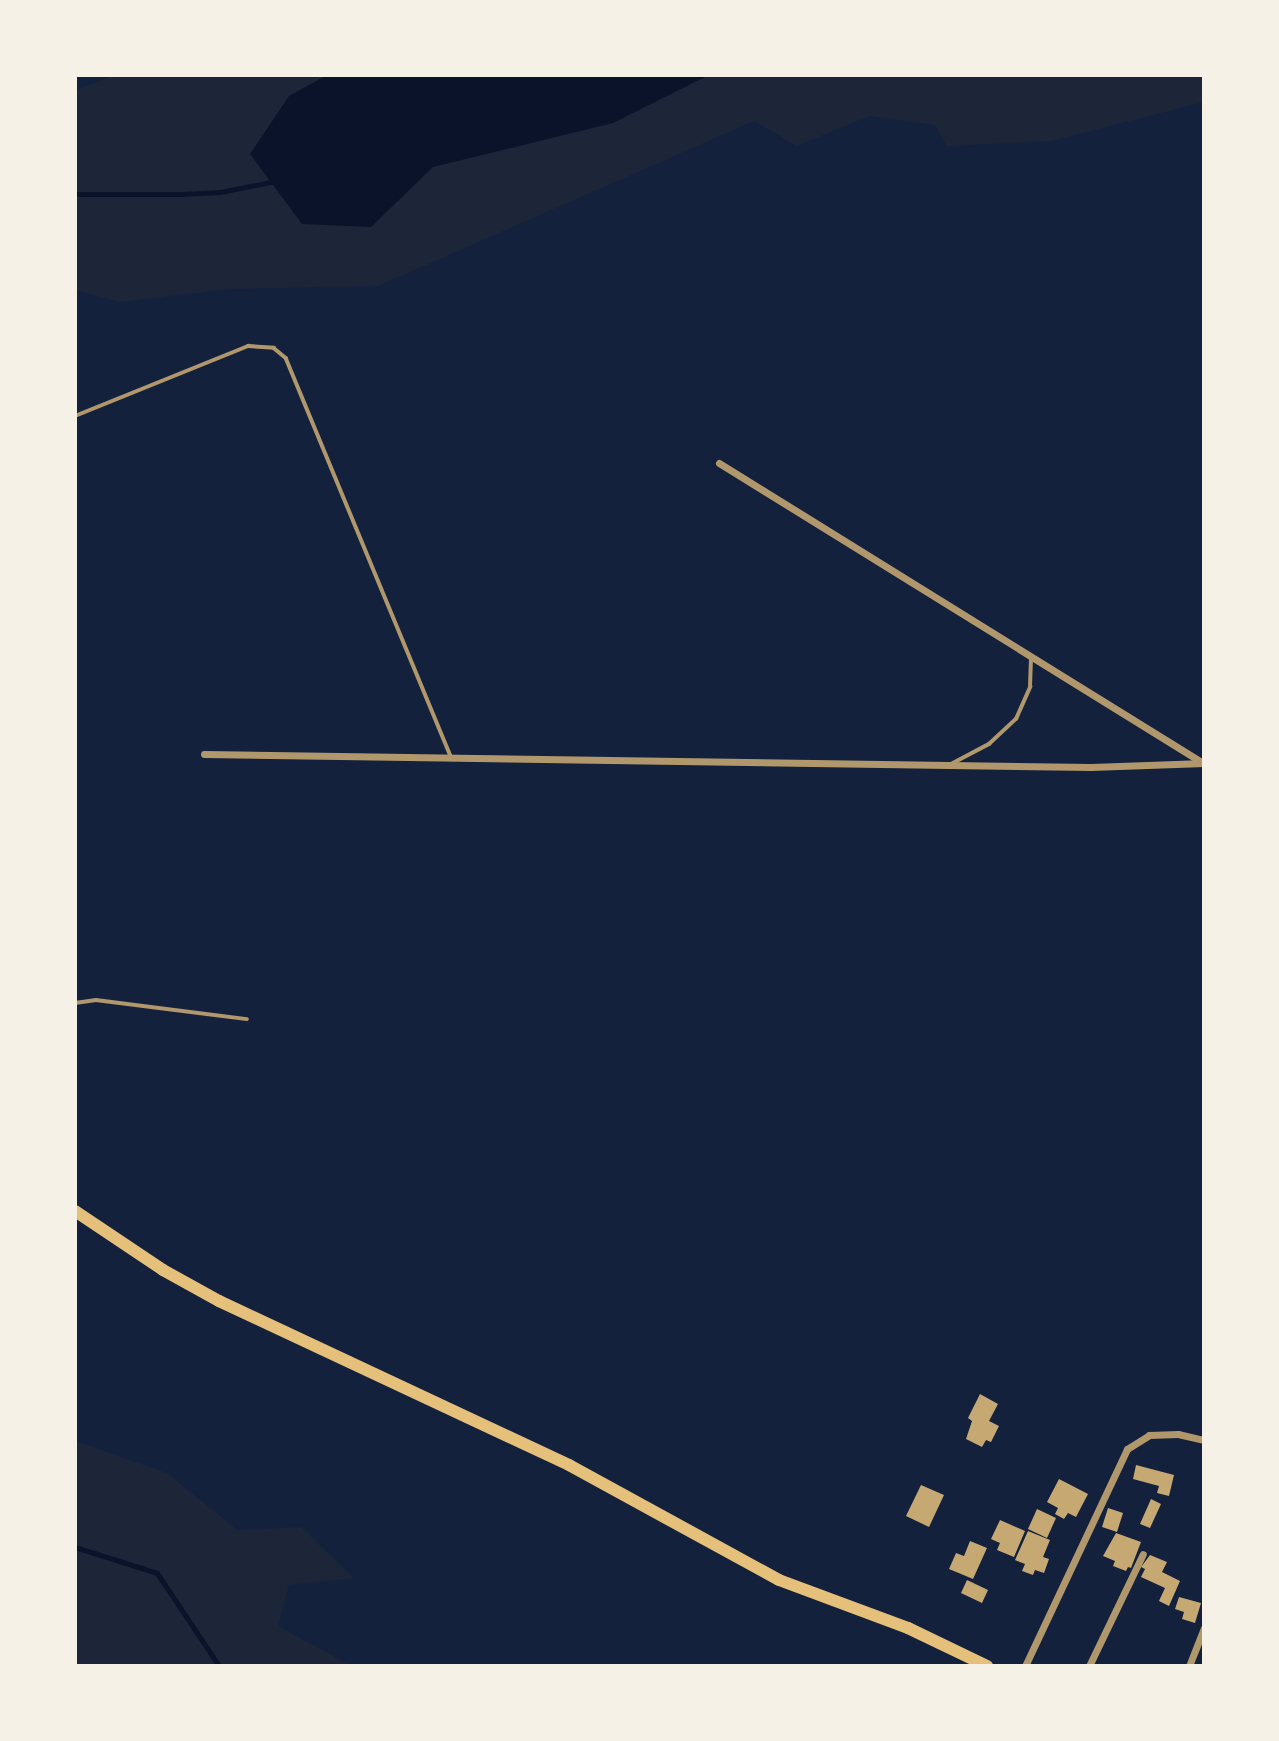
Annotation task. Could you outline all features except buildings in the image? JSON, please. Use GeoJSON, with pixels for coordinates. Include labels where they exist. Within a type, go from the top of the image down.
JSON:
{"type":"FeatureCollection","features":[{"type":"Feature","properties":{"kind":"main road"},"geometry":{"type":"LineString","coordinates":[[75,1211],[183,1282],[219,1301],[536,1448],[779,1580],[908,1628],[987,1666]]}},
{"type":"Feature","properties":{"kind":"street"},"geometry":{"type":"LineString","coordinates":[[719,463],[1204,763]]}},
{"type":"Feature","properties":{"kind":"street"},"geometry":{"type":"LineString","coordinates":[[204,754],[1091,767],[1204,763]]}},
{"type":"Feature","properties":{"kind":"street"},"geometry":{"type":"LineString","coordinates":[[1025,1666],[1127,1449],[1149,1435],[1178,1434],[1204,1440]]}},
{"type":"Feature","properties":{"kind":"street"},"geometry":{"type":"LineString","coordinates":[[1089,1666],[1143,1554]]}},
{"type":"Feature","properties":{"kind":"street"},"geometry":{"type":"LineString","coordinates":[[1189,1666],[1204,1628]]}},
{"type":"Feature","properties":{"kind":"lane"},"geometry":{"type":"LineString","coordinates":[[75,416],[248,346],[274,348],[286,358],[451,756]]}},
{"type":"Feature","properties":{"kind":"lane"},"geometry":{"type":"LineString","coordinates":[[948,765],[989,744],[1016,719],[1030,688],[1031,655]]}},
{"type":"Feature","properties":{"kind":"lane"},"geometry":{"type":"LineString","coordinates":[[75,1003],[96,1000],[247,1019]]}},
{"type":"Feature","properties":{"kind":"shaded area"},"geometry":{"type":"Polygon","coordinates":[[[114,75],[1204,75],[1204,102],[1051,141],[947,146],[935,125],[869,116],[797,146],[754,121],[378,286],[228,289],[120,302],[75,290],[75,91],[114,75]]]}},
{"type":"Feature","properties":{"kind":"shaded area"},"geometry":{"type":"Polygon","coordinates":[[[327,75],[709,75],[613,123],[433,167],[371,227],[302,224],[250,154],[289,96],[327,75]]]}},
{"type":"Feature","properties":{"kind":"shaded area"},"geometry":{"type":"Polygon","coordinates":[[[75,1441],[167,1473],[237,1530],[301,1527],[353,1578],[289,1585],[278,1626],[351,1666],[75,1666],[75,1441]]]}},
{"type":"Feature","properties":{"kind":"waterway"},"geometry":{"type":"LineString","coordinates":[[75,194],[220,192],[276,181]]}},
{"type":"Feature","properties":{"kind":"waterway"},"geometry":{"type":"LineString","coordinates":[[75,1547],[157,1573],[219,1666]]}}]}
